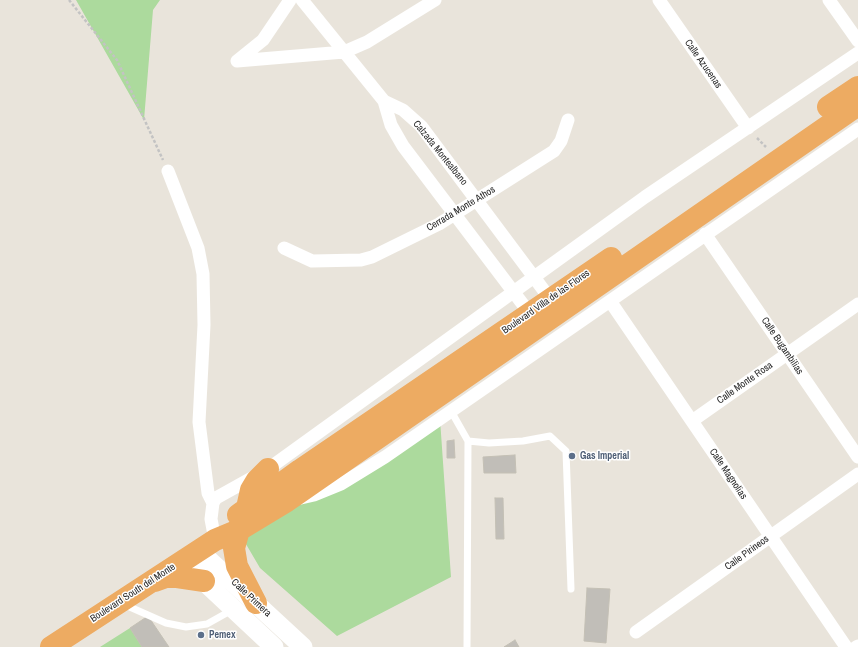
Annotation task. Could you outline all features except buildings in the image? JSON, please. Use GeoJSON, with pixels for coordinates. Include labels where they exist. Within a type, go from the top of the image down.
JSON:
{"type":"FeatureCollection","features":[{"type":"Feature","properties":{"kind":"highway","name":"Boulevard Villa de las Flores"},"geometry":{"type":"LineString","coordinates":[[240,519],[287,501],[534,320],[858,87]]}},
{"type":"Feature","properties":{"kind":"highway","name":"Boulevard Villa de las Flores"},"geometry":{"type":"LineString","coordinates":[[555,305],[858,105]]}},
{"type":"Feature","properties":{"kind":"highway","name":"Boulevard Villa de las Flores"},"geometry":{"type":"LineString","coordinates":[[240,519],[306,466],[534,320]]}},
{"type":"Feature","properties":{"kind":"highway"},"geometry":{"type":"LineString","coordinates":[[256,603],[237,566],[234,548],[240,519],[251,490],[257,480],[268,469]]}},
{"type":"Feature","properties":{"kind":"highway","name":"Boulevard South del Monte"},"geometry":{"type":"LineString","coordinates":[[51,647],[198,550],[240,519]]}},
{"type":"Feature","properties":{"kind":"highway"},"geometry":{"type":"LineString","coordinates":[[147,584],[166,577],[204,580]]}},
{"type":"Feature","properties":{"kind":"main road","name":"Calle Primera"},"geometry":{"type":"LineString","coordinates":[[198,550],[204,580],[274,647]]}},
{"type":"Feature","properties":{"kind":"main road","name":"Calle Primera"},"geometry":{"type":"LineString","coordinates":[[198,550],[303,647]]}},
{"type":"Feature","properties":{"kind":"street"},"geometry":{"type":"LineString","coordinates":[[290,0],[263,40],[236,61],[344,52],[368,42],[435,0]]}},
{"type":"Feature","properties":{"kind":"street","name":"Calzada Montealbano"},"geometry":{"type":"LineString","coordinates":[[302,0],[384,101],[391,125],[403,146],[514,291],[534,320]]}},
{"type":"Feature","properties":{"kind":"street","name":"Calle Azucenas"},"geometry":{"type":"LineString","coordinates":[[659,0],[748,128]]}},
{"type":"Feature","properties":{"kind":"street"},"geometry":{"type":"LineString","coordinates":[[829,0],[858,41]]}},
{"type":"Feature","properties":{"kind":"street"},"geometry":{"type":"LineString","coordinates":[[198,550],[211,519],[213,503],[216,498],[268,469],[644,197],[858,53]]}},
{"type":"Feature","properties":{"kind":"street","name":"Calzada Montealbano"},"geometry":{"type":"LineString","coordinates":[[384,101],[404,110],[422,126],[555,305]]}},
{"type":"Feature","properties":{"kind":"street","name":"Cerrada Monte Athos"},"geometry":{"type":"LineString","coordinates":[[284,248],[312,261],[361,260],[439,224],[554,151],[562,141],[568,120]]}},
{"type":"Feature","properties":{"kind":"street"},"geometry":{"type":"LineString","coordinates":[[287,501],[314,494],[341,484],[385,457],[858,129]]}},
{"type":"Feature","properties":{"kind":"street"},"geometry":{"type":"LineString","coordinates":[[168,171],[198,248],[203,274],[204,325],[199,422],[208,493],[213,503]]}},
{"type":"Feature","properties":{"kind":"street","name":"Calle Bugambilias"},"geometry":{"type":"LineString","coordinates":[[706,234],[858,457]]}},
{"type":"Feature","properties":{"kind":"street","name":"Calle Magnolias"},"geometry":{"type":"LineString","coordinates":[[610,301],[846,647]]}},
{"type":"Feature","properties":{"kind":"street","name":"Calle Monte Rosa"},"geometry":{"type":"LineString","coordinates":[[692,421],[858,304]]}},
{"type":"Feature","properties":{"kind":"street","name":"Calle Pirineos"},"geometry":{"type":"LineString","coordinates":[[636,632],[858,474]]}},
{"type":"Feature","properties":{"kind":"lane"},"geometry":{"type":"LineString","coordinates":[[451,411],[468,441],[467,647]]}},
{"type":"Feature","properties":{"kind":"lane"},"geometry":{"type":"LineString","coordinates":[[468,441],[489,443],[523,441],[550,436],[566,451],[571,589]]}},
{"type":"Feature","properties":{"kind":"lane"},"geometry":{"type":"LineString","coordinates":[[119,602],[166,623],[186,627],[207,624],[234,609]]}},
{"type":"Feature","properties":{"kind":"path"},"geometry":{"type":"LineString","coordinates":[[69,0],[117,60],[168,171]]}},
{"type":"Feature","properties":{"kind":"green space"},"geometry":{"type":"Polygon","coordinates":[[[76,0],[160,0],[153,10],[144,120],[76,0]]]}},
{"type":"Feature","properties":{"kind":"green space"},"geometry":{"type":"Polygon","coordinates":[[[440,419],[451,577],[337,636],[260,568],[243,539],[288,503],[327,493],[440,419]]]}},
{"type":"Feature","properties":{"kind":"green space"},"geometry":{"type":"Polygon","coordinates":[[[130,628],[142,647],[100,647],[130,628]]]}},
{"type":"Feature","properties":{"kind":"place","name":"Gas Imperial"},"geometry":{"type":"Point","coordinates":[572,456]}},
{"type":"Feature","properties":{"kind":"place","name":"Pemex"},"geometry":{"type":"Point","coordinates":[201,635]}}]}
